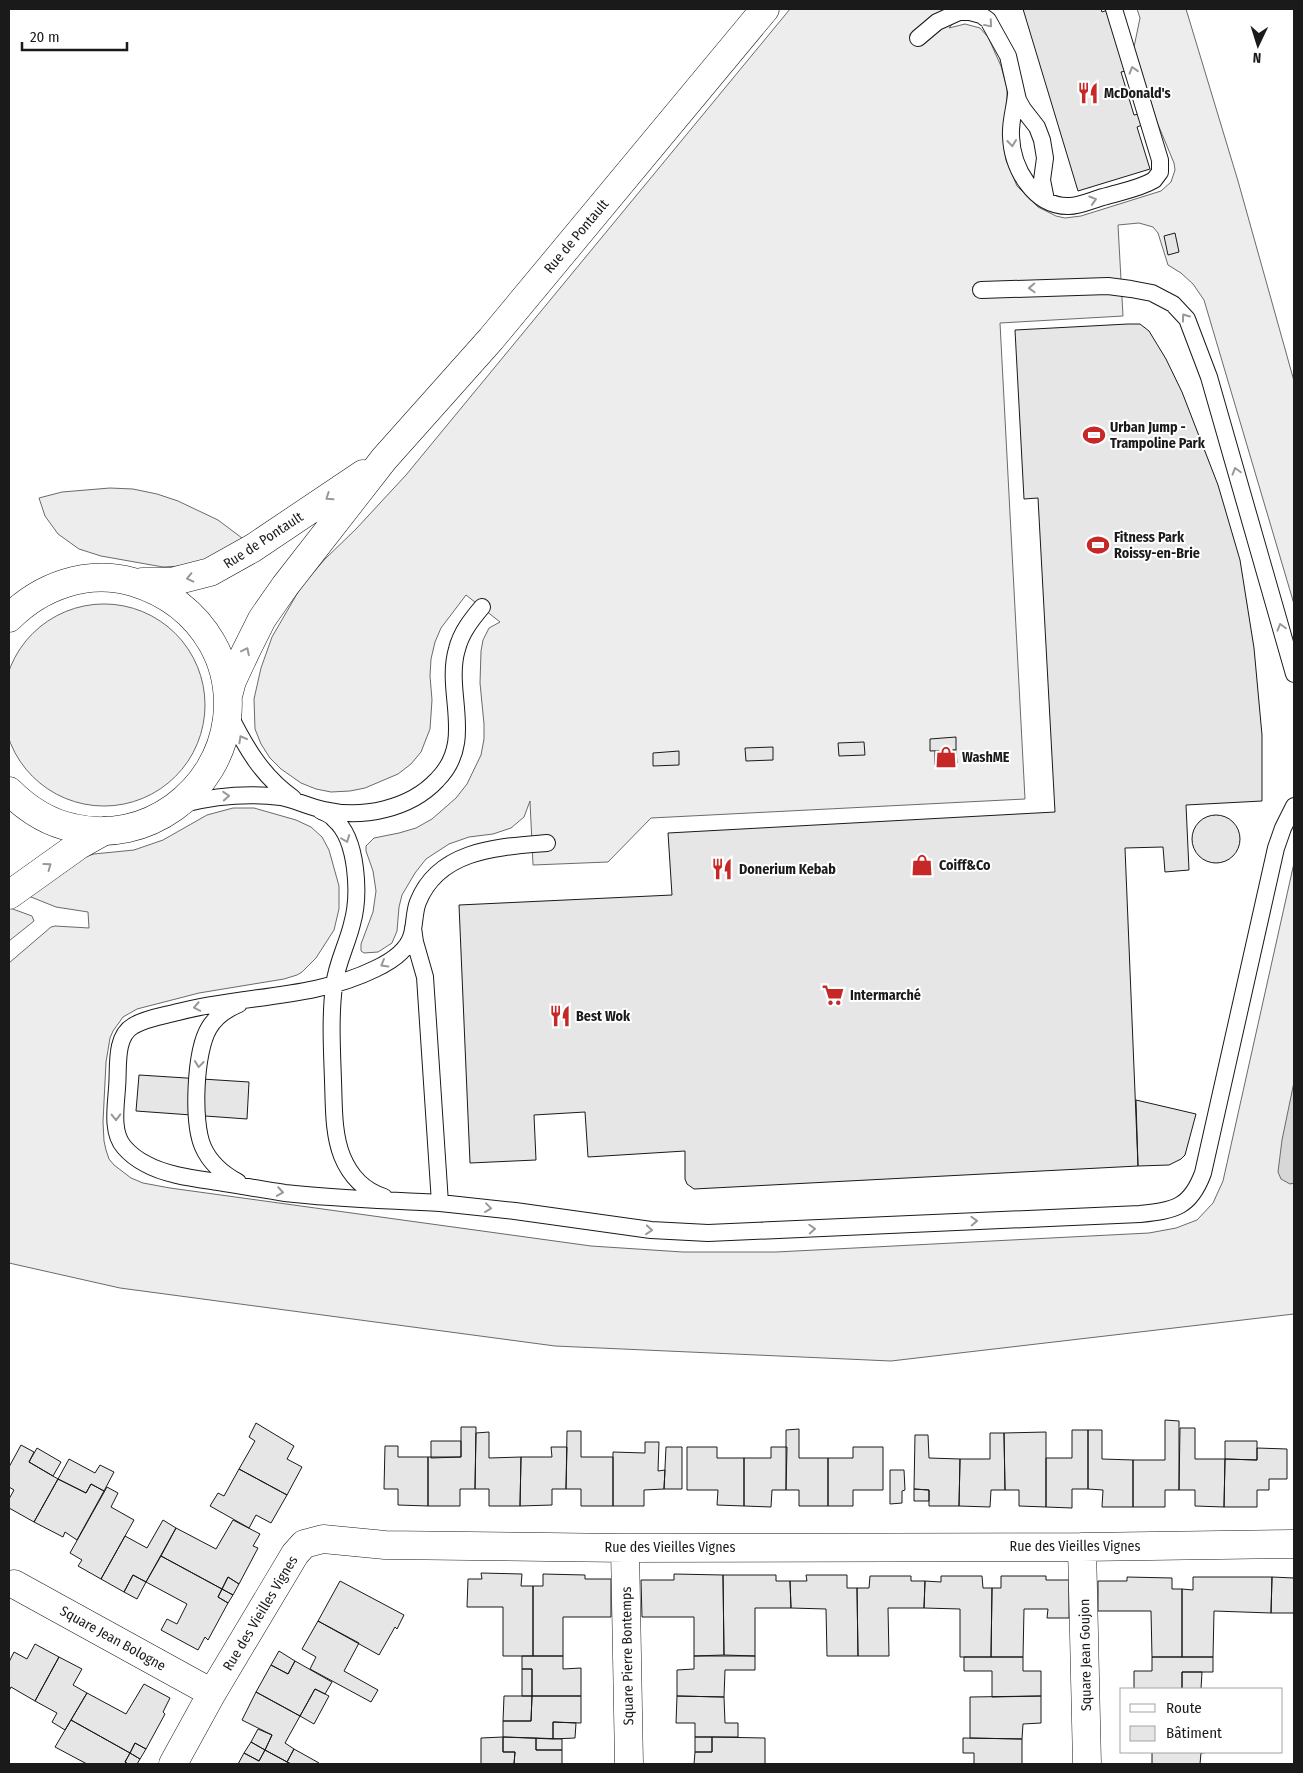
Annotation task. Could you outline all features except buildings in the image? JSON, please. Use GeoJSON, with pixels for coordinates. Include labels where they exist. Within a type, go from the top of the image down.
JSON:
{"type":"FeatureCollection","features":[{"type":"Feature","properties":{"kind":"street","name":"Rue de Pontault"},"geometry":{"type":"LineString","coordinates":[[228,704],[238,667],[262,620],[285,586],[384,460],[491,339],[765,9]]}},
{"type":"Feature","properties":{"kind":"street","name":"Rue de Pontault"},"geometry":{"type":"LineString","coordinates":[[128,581],[171,582],[210,572],[253,548],[384,460]]}},
{"type":"Feature","properties":{"kind":"street"},"geometry":{"type":"LineString","coordinates":[[9,791],[31,810],[45,818],[74,828],[104,831],[143,824],[161,816],[178,805],[190,795],[209,771],[222,742],[228,704],[226,680],[207,634],[197,621],[172,600],[158,592],[128,581],[95,578],[79,580],[48,589],[13,612]]}},
{"type":"Feature","properties":{"kind":"street"},"geometry":{"type":"LineString","coordinates":[[9,895],[73,849],[104,831]]}},
{"type":"Feature","properties":{"kind":"street","name":"Rue des Vieilles Vignes"},"geometry":{"type":"LineString","coordinates":[[174,1764],[212,1693],[295,1554],[304,1544],[323,1539],[385,1545],[625,1548],[1082,1547],[1294,1544]]}},
{"type":"Feature","properties":{"kind":"street","name":"Square Jean Goujon"},"geometry":{"type":"LineString","coordinates":[[1082,1547],[1087,1764]]}},
{"type":"Feature","properties":{"kind":"street","name":"Square Pierre Bontemps"},"geometry":{"type":"LineString","coordinates":[[625,1548],[629,1764]]}},
{"type":"Feature","properties":{"kind":"street","name":"Square Jean Bologne"},"geometry":{"type":"LineString","coordinates":[[14,1584],[212,1693]]}},
{"type":"Feature","properties":{"kind":"lane"},"geometry":{"type":"LineString","coordinates":[[1016,94],[1011,132],[1012,150],[1022,176],[1046,200],[1056,205],[1076,205],[1150,182],[1157,178],[1160,172],[1160,160],[1114,9]]}},
{"type":"Feature","properties":{"kind":"lane"},"geometry":{"type":"LineString","coordinates":[[918,38],[950,14],[964,12],[981,15],[988,20],[1008,56],[1016,94],[1023,109],[1037,127],[1043,144],[1045,158],[1042,180],[1046,200]]}},
{"type":"Feature","properties":{"kind":"lane"},"geometry":{"type":"LineString","coordinates":[[981,290],[1084,286],[1120,287],[1152,293],[1163,298],[1182,313],[1192,331],[1209,377],[1294,674]]}},
{"type":"Feature","properties":{"kind":"lane"},"geometry":{"type":"LineString","coordinates":[[178,805],[212,797],[240,795],[269,796],[346,813],[385,809],[415,798],[434,784],[442,775],[452,757],[457,734],[458,712],[454,672],[457,650],[465,630],[482,607]]}},
{"type":"Feature","properties":{"kind":"lane"},"geometry":{"type":"LineString","coordinates":[[228,704],[258,765],[275,784],[305,804],[333,818],[342,828],[348,842],[355,872],[356,892],[353,922],[334,984],[332,1044],[334,1107],[338,1146],[346,1164],[362,1186],[378,1195],[396,1201]]}},
{"type":"Feature","properties":{"kind":"lane"},"geometry":{"type":"LineString","coordinates":[[547,843],[478,851],[450,863],[435,875],[423,892],[418,903],[408,943],[392,959],[365,973],[334,984],[312,989],[190,1008],[147,1020],[129,1029],[122,1038],[121,1044],[116,1111],[117,1133],[122,1145],[132,1156],[147,1165],[168,1172],[255,1188],[300,1194],[440,1203],[515,1211],[652,1230],[708,1233],[1140,1214],[1175,1208],[1190,1199],[1195,1193],[1204,1173],[1276,848],[1294,806]]}},
{"type":"Feature","properties":{"kind":"lane"},"geometry":{"type":"LineString","coordinates":[[413,928],[415,942],[426,977],[440,1203]]}},
{"type":"Feature","properties":{"kind":"lane"},"geometry":{"type":"LineString","coordinates":[[255,1188],[242,1184],[224,1174],[207,1155],[198,1132],[197,1094],[199,1060],[209,1028],[224,1012],[248,1000],[262,997]]}},
{"type":"Feature","properties":{"kind":"shaded area"},"geometry":{"type":"Polygon","coordinates":[[[790,9],[965,9],[949,28],[965,24],[980,28],[988,37],[1001,66],[1007,88],[1004,146],[1006,160],[1017,186],[1038,207],[1056,216],[1065,218],[1081,216],[1161,191],[1171,182],[1175,170],[1174,163],[1157,122],[1134,47],[1140,18],[1137,9],[1186,9],[1238,181],[1294,381],[1294,604],[1204,300],[1193,284],[1168,265],[1158,233],[1153,227],[1139,223],[1118,225],[1123,316],[1000,323],[1025,799],[651,818],[608,862],[533,865],[530,801],[524,817],[511,828],[493,834],[469,837],[449,844],[426,859],[402,895],[397,931],[392,943],[378,952],[364,953],[361,951],[361,944],[373,912],[376,891],[366,846],[374,838],[416,828],[432,819],[456,798],[467,784],[481,755],[484,739],[480,683],[483,640],[489,628],[500,622],[466,595],[441,628],[435,642],[430,676],[432,700],[430,729],[421,752],[411,764],[398,774],[365,788],[350,791],[331,792],[301,783],[281,769],[270,758],[261,744],[255,729],[254,699],[261,668],[272,637],[301,587],[325,559],[406,475],[790,9]]]}},
{"type":"Feature","properties":{"kind":"shaded area"},"geometry":{"type":"Polygon","coordinates":[[[110,488],[133,489],[178,501],[218,520],[246,541],[216,558],[183,566],[163,567],[101,556],[79,549],[58,534],[45,516],[39,498],[62,492],[110,488]]]}},
{"type":"Feature","properties":{"kind":"shaded area"},"geometry":{"type":"Polygon","coordinates":[[[94,604],[114,604],[143,611],[176,633],[198,666],[205,695],[205,715],[198,744],[176,777],[143,799],[114,806],[94,806],[65,799],[32,777],[10,744],[3,715],[3,695],[10,666],[32,633],[65,611],[94,604]]]}},
{"type":"Feature","properties":{"kind":"shaded area"},"geometry":{"type":"Polygon","coordinates":[[[233,808],[254,808],[296,820],[311,827],[322,837],[329,850],[339,886],[339,909],[334,930],[316,958],[297,975],[284,979],[199,993],[137,1009],[123,1017],[110,1038],[106,1062],[104,1141],[109,1159],[114,1165],[131,1178],[143,1183],[170,1188],[591,1246],[683,1252],[776,1252],[1149,1233],[1176,1228],[1197,1220],[1213,1203],[1223,1181],[1294,863],[1294,1314],[891,1361],[555,1346],[120,1288],[9,1263],[9,963],[51,927],[89,928],[88,912],[56,907],[26,895],[81,858],[94,854],[134,850],[163,840],[207,815],[233,808]]]}},
{"type":"Feature","properties":{"kind":"shaded area"},"geometry":{"type":"Polygon","coordinates":[[[9,909],[32,916],[34,921],[9,941],[9,909]]]}},
{"type":"Feature","properties":{"kind":"shaded area"},"geometry":{"type":"Polygon","coordinates":[[[1294,1082],[1294,1183],[1290,1184],[1281,1179],[1278,1172],[1282,1140],[1294,1082]]]}},
{"type":"Feature","properties":{"kind":"place","name":"McDonald's"},"geometry":{"type":"Point","coordinates":[1088,93]}},
{"type":"Feature","properties":{"kind":"place","name":"Urban Jump - Trampoline Park"},"geometry":{"type":"Point","coordinates":[1094,435]}},
{"type":"Feature","properties":{"kind":"place","name":"Fitness Park Roissy-en-Brie"},"geometry":{"type":"Point","coordinates":[1098,545]}},
{"type":"Feature","properties":{"kind":"place","name":"WashME"},"geometry":{"type":"Point","coordinates":[946,757]}},
{"type":"Feature","properties":{"kind":"place","name":"Coiff&Co"},"geometry":{"type":"Point","coordinates":[922,865]}},
{"type":"Feature","properties":{"kind":"place","name":"Donerium Kebab"},"geometry":{"type":"Point","coordinates":[722,869]}},
{"type":"Feature","properties":{"kind":"place","name":"Intermarché"},"geometry":{"type":"Point","coordinates":[833,995]}},
{"type":"Feature","properties":{"kind":"place","name":"Best Wok"},"geometry":{"type":"Point","coordinates":[560,1016]}}]}
